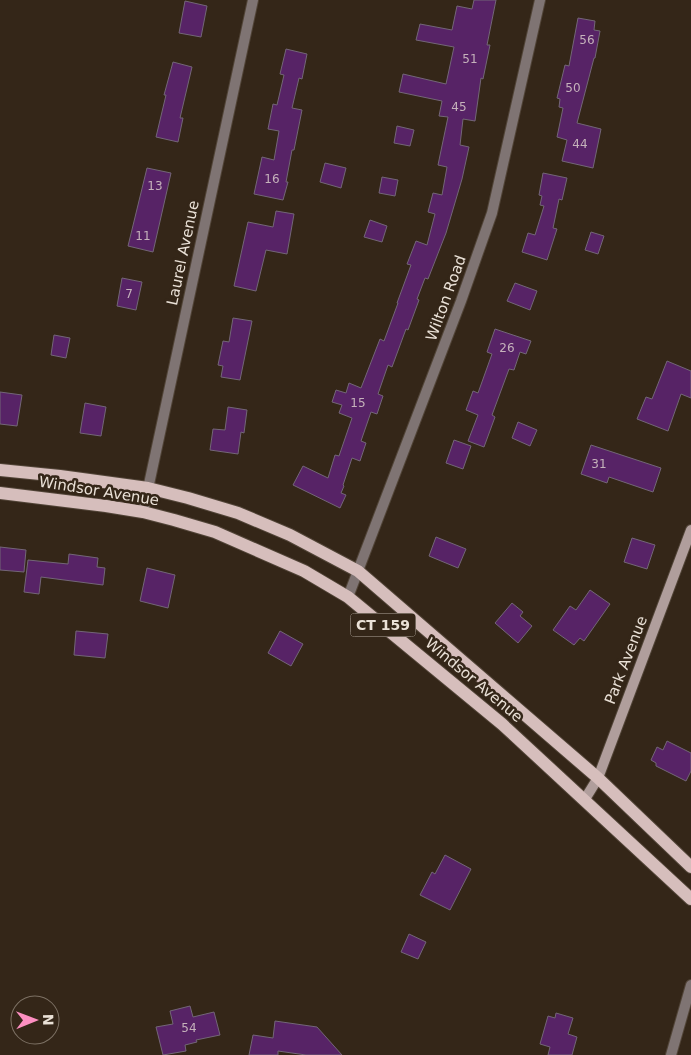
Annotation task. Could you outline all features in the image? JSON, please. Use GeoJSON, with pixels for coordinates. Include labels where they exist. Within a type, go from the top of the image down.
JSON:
{"type":"FeatureCollection","features":[{"type":"Feature","properties":{"kind":"main road","name":"Windsor Avenue"},"geometry":{"type":"LineString","coordinates":[[0,470],[148,488],[238,513],[290,535],[358,571],[598,778],[691,867]]}},
{"type":"Feature","properties":{"kind":"main road","name":"Windsor Avenue"},"geometry":{"type":"LineString","coordinates":[[0,493],[143,512],[215,532],[304,570],[348,597],[502,724],[691,898]]}},
{"type":"Feature","properties":{"kind":"main road","name":"Park Avenue"},"geometry":{"type":"LineString","coordinates":[[585,799],[598,778],[691,530]]}},
{"type":"Feature","properties":{"kind":"street","name":"Laurel Avenue"},"geometry":{"type":"LineString","coordinates":[[143,512],[253,0]]}},
{"type":"Feature","properties":{"kind":"street","name":"Wilton Road"},"geometry":{"type":"LineString","coordinates":[[348,597],[457,311],[492,213],[540,0]]}},
{"type":"Feature","properties":{"kind":"street"},"geometry":{"type":"LineString","coordinates":[[671,1055],[691,985]]}},
{"type":"Feature","properties":{"kind":"building"},"geometry":{"type":"Polygon","coordinates":[[[474,0],[496,0],[487,45],[490,45],[483,79],[481,78],[475,121],[463,119],[460,145],[469,147],[462,179],[446,233],[428,279],[425,278],[408,330],[406,329],[392,367],[388,365],[378,394],[383,396],[377,414],[371,412],[361,441],[366,443],[360,461],[352,458],[341,493],[346,495],[340,508],[293,485],[303,466],[328,478],[335,455],[339,456],[352,418],[339,413],[342,405],[332,402],[336,390],[346,393],[349,383],[361,388],[380,339],[384,341],[411,265],[407,264],[416,241],[427,245],[435,214],[428,212],[433,193],[442,195],[447,167],[438,165],[448,117],[439,116],[442,101],[399,92],[403,74],[446,84],[454,47],[416,40],[420,24],[452,30],[457,6],[472,9],[474,0]]]}},
{"type":"Feature","properties":{"kind":"building"},"geometry":{"type":"Polygon","coordinates":[[[185,1],[207,6],[201,37],[179,33],[185,1]]]}},
{"type":"Feature","properties":{"kind":"building"},"geometry":{"type":"Polygon","coordinates":[[[578,18],[595,21],[594,30],[600,31],[595,58],[577,123],[601,129],[593,168],[562,161],[567,140],[557,137],[563,108],[559,107],[560,99],[557,98],[565,65],[569,66],[578,18]]]}},
{"type":"Feature","properties":{"kind":"building"},"geometry":{"type":"Polygon","coordinates":[[[286,49],[307,54],[302,79],[299,78],[292,108],[302,110],[294,150],[292,150],[286,182],[288,182],[283,200],[254,194],[262,157],[274,160],[279,131],[268,129],[273,104],[277,105],[284,75],[280,74],[286,49]]]}},
{"type":"Feature","properties":{"kind":"building"},"geometry":{"type":"Polygon","coordinates":[[[173,62],[192,67],[180,118],[183,118],[178,142],[156,137],[173,62]]]}},
{"type":"Feature","properties":{"kind":"building"},"geometry":{"type":"Polygon","coordinates":[[[397,126],[414,130],[410,146],[394,143],[397,126]]]}},
{"type":"Feature","properties":{"kind":"building"},"geometry":{"type":"Polygon","coordinates":[[[325,163],[346,168],[341,188],[320,182],[325,163]]]}},
{"type":"Feature","properties":{"kind":"building"},"geometry":{"type":"Polygon","coordinates":[[[147,168],[171,173],[153,252],[128,246],[147,168]]]}},
{"type":"Feature","properties":{"kind":"building"},"geometry":{"type":"Polygon","coordinates":[[[543,173],[567,178],[562,200],[559,199],[553,228],[557,229],[547,260],[522,252],[528,233],[535,235],[544,206],[540,205],[542,196],[539,195],[543,173]]]}},
{"type":"Feature","properties":{"kind":"building"},"geometry":{"type":"Polygon","coordinates":[[[382,177],[398,180],[395,196],[379,193],[382,177]]]}},
{"type":"Feature","properties":{"kind":"building"},"geometry":{"type":"Polygon","coordinates":[[[276,211],[294,214],[287,254],[266,250],[256,291],[234,286],[248,222],[273,227],[276,211]]]}},
{"type":"Feature","properties":{"kind":"building"},"geometry":{"type":"Polygon","coordinates":[[[370,220],[387,226],[382,242],[364,237],[370,220]]]}},
{"type":"Feature","properties":{"kind":"building"},"geometry":{"type":"Polygon","coordinates":[[[591,232],[604,236],[598,254],[585,250],[591,232]]]}},
{"type":"Feature","properties":{"kind":"building"},"geometry":{"type":"Polygon","coordinates":[[[122,278],[142,282],[136,310],[117,306],[122,278]]]}},
{"type":"Feature","properties":{"kind":"building"},"geometry":{"type":"Polygon","coordinates":[[[515,283],[537,291],[530,310],[507,301],[515,283]]]}},
{"type":"Feature","properties":{"kind":"building"},"geometry":{"type":"Polygon","coordinates":[[[233,318],[252,321],[240,380],[221,377],[223,366],[218,365],[223,341],[229,342],[233,318]]]}},
{"type":"Feature","properties":{"kind":"building"},"geometry":{"type":"Polygon","coordinates":[[[495,329],[531,341],[526,354],[520,352],[514,370],[509,369],[492,415],[495,417],[484,447],[468,441],[478,415],[466,410],[473,391],[478,393],[492,354],[487,352],[495,329]]]}},
{"type":"Feature","properties":{"kind":"building"},"geometry":{"type":"Polygon","coordinates":[[[54,335],[70,338],[66,358],[51,355],[54,335]]]}},
{"type":"Feature","properties":{"kind":"building"},"geometry":{"type":"Polygon","coordinates":[[[667,361],[691,371],[691,398],[681,394],[668,431],[637,419],[646,397],[652,399],[667,361]]]}},
{"type":"Feature","properties":{"kind":"building"},"geometry":{"type":"Polygon","coordinates":[[[0,392],[22,395],[17,426],[0,424],[0,392]]]}},
{"type":"Feature","properties":{"kind":"building"},"geometry":{"type":"Polygon","coordinates":[[[85,403],[106,407],[101,436],[80,433],[85,403]]]}},
{"type":"Feature","properties":{"kind":"building"},"geometry":{"type":"Polygon","coordinates":[[[228,407],[247,410],[244,433],[241,432],[238,454],[210,450],[213,429],[225,430],[228,407]]]}},
{"type":"Feature","properties":{"kind":"building"},"geometry":{"type":"Polygon","coordinates":[[[518,422],[537,430],[530,446],[512,438],[518,422]]]}},
{"type":"Feature","properties":{"kind":"building"},"geometry":{"type":"Polygon","coordinates":[[[454,440],[471,446],[463,469],[446,463],[454,440]]]}},
{"type":"Feature","properties":{"kind":"building"},"geometry":{"type":"Polygon","coordinates":[[[591,445],[661,468],[653,492],[609,477],[607,483],[581,474],[591,445]]]}},
{"type":"Feature","properties":{"kind":"building"},"geometry":{"type":"Polygon","coordinates":[[[436,537],[466,549],[458,568],[429,556],[436,537]]]}},
{"type":"Feature","properties":{"kind":"building"},"geometry":{"type":"Polygon","coordinates":[[[632,538],[655,545],[647,569],[624,562],[632,538]]]}},
{"type":"Feature","properties":{"kind":"building"},"geometry":{"type":"Polygon","coordinates":[[[0,547],[26,550],[24,572],[0,570],[0,547]]]}},
{"type":"Feature","properties":{"kind":"building"},"geometry":{"type":"Polygon","coordinates":[[[69,554],[98,558],[97,567],[105,568],[103,585],[41,577],[39,594],[24,592],[28,560],[68,564],[69,554]]]}},
{"type":"Feature","properties":{"kind":"building"},"geometry":{"type":"Polygon","coordinates":[[[147,568],[175,575],[168,608],[140,601],[147,568]]]}},
{"type":"Feature","properties":{"kind":"building"},"geometry":{"type":"Polygon","coordinates":[[[590,590],[610,604],[584,641],[580,638],[574,645],[553,630],[570,606],[576,610],[590,590]]]}},
{"type":"Feature","properties":{"kind":"building"},"geometry":{"type":"Polygon","coordinates":[[[512,603],[523,612],[520,616],[532,626],[518,643],[495,623],[512,603]]]}},
{"type":"Feature","properties":{"kind":"building"},"geometry":{"type":"Polygon","coordinates":[[[76,631],[108,634],[105,658],[74,655],[76,631]]]}},
{"type":"Feature","properties":{"kind":"building"},"geometry":{"type":"Polygon","coordinates":[[[280,631],[303,644],[291,666],[268,653],[280,631]]]}},
{"type":"Feature","properties":{"kind":"building"},"geometry":{"type":"Polygon","coordinates":[[[667,741],[691,753],[691,771],[686,781],[656,766],[656,763],[651,760],[657,747],[663,750],[667,741]]]}},
{"type":"Feature","properties":{"kind":"building"},"geometry":{"type":"Polygon","coordinates":[[[445,855],[471,869],[450,910],[420,895],[432,872],[435,874],[445,855]]]}},
{"type":"Feature","properties":{"kind":"building"},"geometry":{"type":"Polygon","coordinates":[[[409,934],[426,942],[418,959],[401,952],[409,934]]]}},
{"type":"Feature","properties":{"kind":"building"},"geometry":{"type":"Polygon","coordinates":[[[190,1006],[193,1017],[214,1012],[220,1035],[196,1040],[197,1042],[185,1045],[186,1051],[163,1055],[156,1027],[173,1024],[170,1011],[190,1006]]]}},
{"type":"Feature","properties":{"kind":"building"},"geometry":{"type":"Polygon","coordinates":[[[556,1013],[573,1018],[568,1034],[577,1037],[572,1055],[548,1055],[550,1047],[540,1044],[548,1016],[555,1018],[556,1013]]]}},
{"type":"Feature","properties":{"kind":"building"},"geometry":{"type":"Polygon","coordinates":[[[275,1021],[317,1027],[342,1055],[306,1055],[278,1051],[278,1055],[249,1055],[253,1035],[273,1038],[275,1021]]]}}]}
